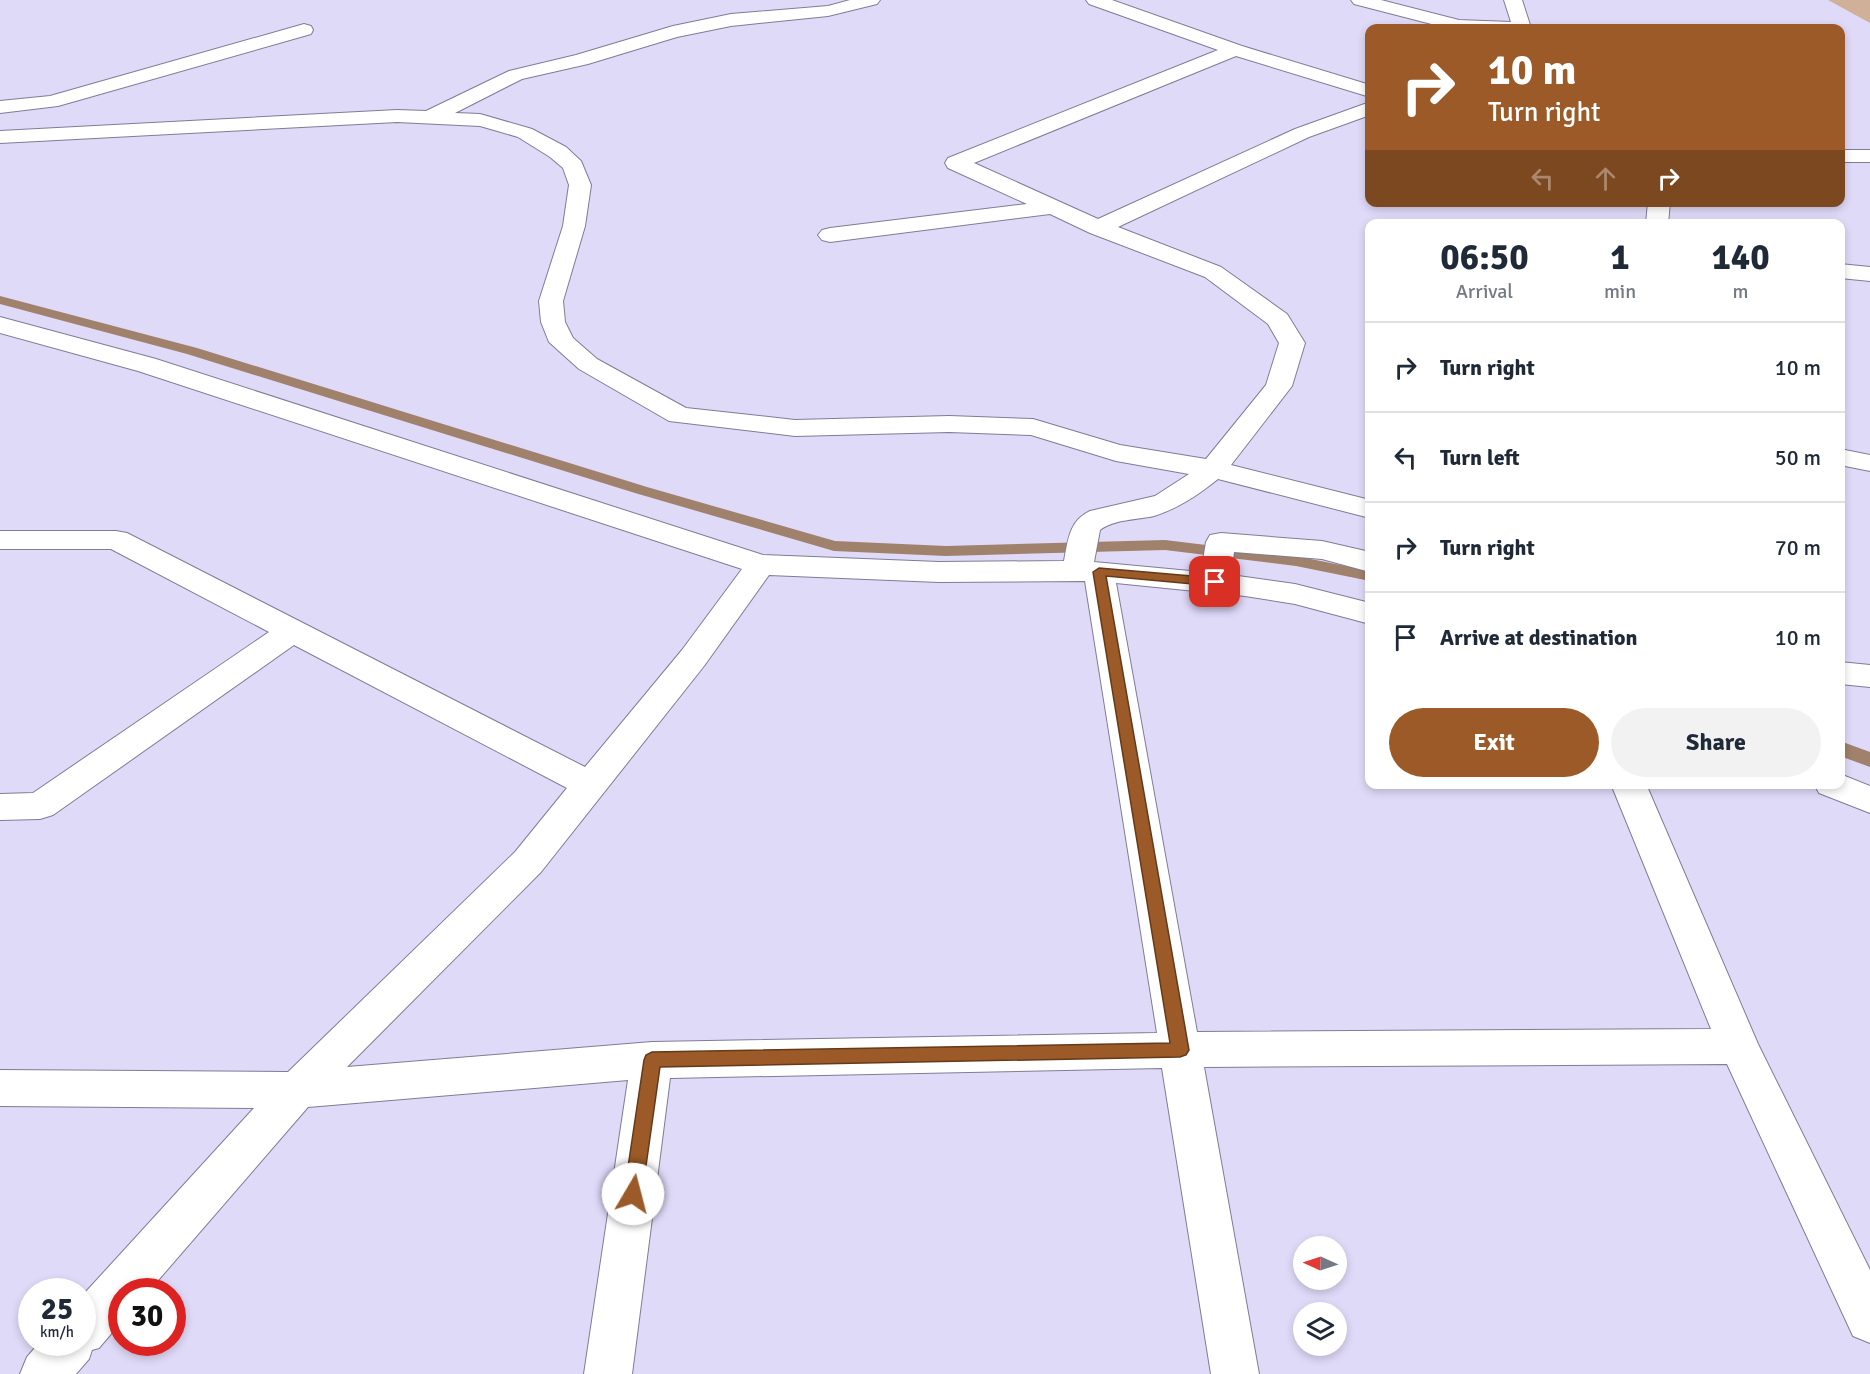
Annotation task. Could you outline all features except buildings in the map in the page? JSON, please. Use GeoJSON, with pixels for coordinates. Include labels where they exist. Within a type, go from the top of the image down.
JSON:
{"type":"FeatureCollection","features":[{"type":"Feature","properties":{"kind":"street"},"geometry":{"type":"LineString","coordinates":[[432,116],[516,75],[581,60],[673,32],[731,20],[828,10],[871,0]]}},
{"type":"Feature","properties":{"kind":"street"},"geometry":{"type":"LineString","coordinates":[[1095,0],[1235,50],[1365,89]]}},
{"type":"Feature","properties":{"kind":"street"},"geometry":{"type":"LineString","coordinates":[[1360,0],[1447,24]]}},
{"type":"Feature","properties":{"kind":"street"},"geometry":{"type":"LineString","coordinates":[[1513,0],[1521,24]]}},
{"type":"Feature","properties":{"kind":"street"},"geometry":{"type":"LineString","coordinates":[[0,107],[51,102],[304,30]]}},
{"type":"Feature","properties":{"kind":"street"},"geometry":{"type":"LineString","coordinates":[[1235,50],[956,163],[1098,228],[1213,272],[1278,319],[1292,342],[1279,386],[1213,469],[1182,493],[1165,502],[1144,509],[1100,517],[1086,527],[1085,569],[1180,1050],[1235,1374]]}},
{"type":"Feature","properties":{"kind":"street"},"geometry":{"type":"LineString","coordinates":[[1098,228],[1302,133],[1365,110]]}},
{"type":"Feature","properties":{"kind":"street"},"geometry":{"type":"LineString","coordinates":[[0,137],[397,116],[480,120],[525,133],[558,152],[573,166],[580,185],[574,226],[551,301],[553,322],[562,342],[588,363],[679,415],[795,428],[949,424],[1033,427],[1116,453],[1213,469],[1365,508]]}},
{"type":"Feature","properties":{"kind":"street"},"geometry":{"type":"LineString","coordinates":[[1845,156],[1870,156]]}},
{"type":"Feature","properties":{"kind":"street"},"geometry":{"type":"LineString","coordinates":[[830,235],[1054,207]]}},
{"type":"Feature","properties":{"kind":"street"},"geometry":{"type":"LineString","coordinates":[[1845,272],[1870,274]]}},
{"type":"Feature","properties":{"kind":"street"},"geometry":{"type":"LineString","coordinates":[[0,325],[147,365],[761,565],[939,572],[1085,569],[1217,564],[1322,550],[1365,561]]}},
{"type":"Feature","properties":{"kind":"street"},"geometry":{"type":"LineString","coordinates":[[1845,458],[1870,463]]}},
{"type":"Feature","properties":{"kind":"street"},"geometry":{"type":"LineString","coordinates":[[0,540],[116,540],[591,785]]}},
{"type":"Feature","properties":{"kind":"street"},"geometry":{"type":"LineString","coordinates":[[1217,564],[1294,594],[1365,613]]}},
{"type":"Feature","properties":{"kind":"street"},"geometry":{"type":"LineString","coordinates":[[96,1315],[297,1090],[528,862],[693,658],[761,565]]}},
{"type":"Feature","properties":{"kind":"street"},"geometry":{"type":"LineString","coordinates":[[0,807],[40,806],[291,632]]}},
{"type":"Feature","properties":{"kind":"street"},"geometry":{"type":"LineString","coordinates":[[1845,674],[1870,676]]}},
{"type":"Feature","properties":{"kind":"street"},"geometry":{"type":"LineString","coordinates":[[1630,789],[1739,1046],[1870,1320]]}},
{"type":"Feature","properties":{"kind":"street"},"geometry":{"type":"LineString","coordinates":[[1843,789],[1870,800]]}},
{"type":"Feature","properties":{"kind":"street"},"geometry":{"type":"LineString","coordinates":[[0,1088],[297,1090],[652,1060],[1180,1050],[1739,1046]]}},
{"type":"Feature","properties":{"kind":"street"},"geometry":{"type":"LineString","coordinates":[[608,1374],[652,1060]]}},
{"type":"Feature","properties":{"kind":"street"},"geometry":{"type":"LineString","coordinates":[[44,1374],[60,1356]]}},
{"type":"Feature","properties":{"kind":"shaded area"},"geometry":{"type":"Polygon","coordinates":[[[1828,0],[1870,0],[1870,23],[1828,0]]]}},
{"type":"Feature","properties":{"kind":"waterway"},"geometry":{"type":"LineString","coordinates":[[0,300],[192,351],[641,490],[834,546],[946,551],[1165,545],[1296,561],[1365,575]]}},
{"type":"Feature","properties":{"kind":"waterway"},"geometry":{"type":"LineString","coordinates":[[1845,750],[1870,760]]}},
{"type":"Feature","properties":{"kind":"route"},"geometry":{"type":"LineString","coordinates":[[633,1194],[652,1060],[1180,1050],[1099,572],[1215,582]]}}]}
